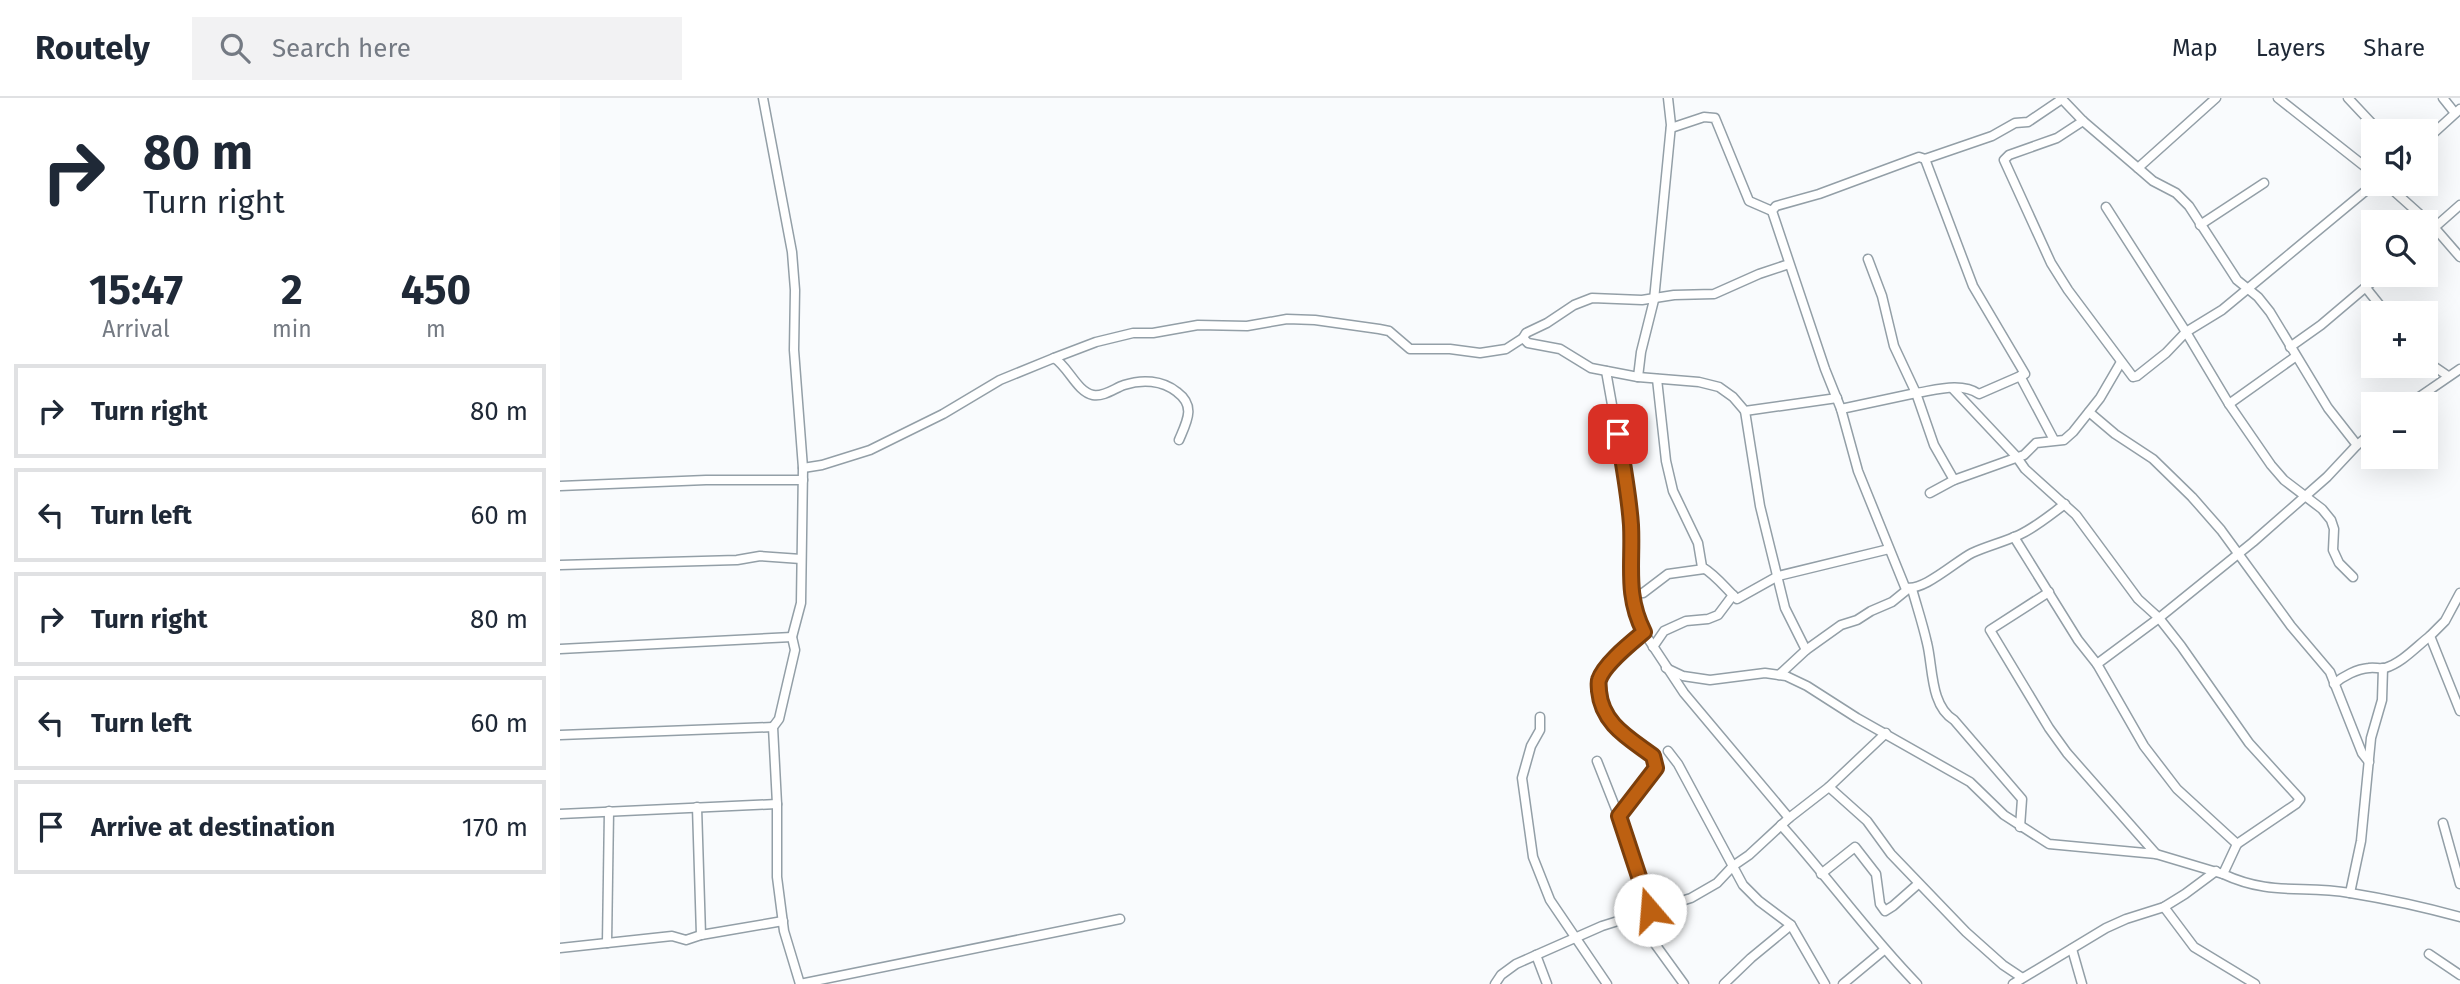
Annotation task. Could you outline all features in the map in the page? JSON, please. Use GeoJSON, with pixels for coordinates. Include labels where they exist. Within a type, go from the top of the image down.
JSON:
{"type":"FeatureCollection","features":[{"type":"Feature","properties":{"kind":"street"},"geometry":{"type":"LineString","coordinates":[[763,98],[792,252],[795,290],[794,350],[803,468],[801,603],[792,637],[795,650],[779,719],[773,727],[777,877],[783,921],[800,984],[1121,919]]}},
{"type":"Feature","properties":{"kind":"street"},"geometry":{"type":"LineString","coordinates":[[1638,377],[1640,352],[1654,300],[1671,128],[1668,98]]}},
{"type":"Feature","properties":{"kind":"street"},"geometry":{"type":"LineString","coordinates":[[1772,211],[1776,206],[1819,194],[1919,157],[1925,159],[1992,135],[2015,123],[2028,122],[2061,98],[2083,121],[2153,181],[2176,193],[2189,206],[2237,280],[2270,312],[2328,408],[2357,445]]}},
{"type":"Feature","properties":{"kind":"street"},"geometry":{"type":"LineString","coordinates":[[2138,168],[2216,98]]}},
{"type":"Feature","properties":{"kind":"street"},"geometry":{"type":"LineString","coordinates":[[2278,98],[2361,164]]}},
{"type":"Feature","properties":{"kind":"street"},"geometry":{"type":"LineString","coordinates":[[2348,98],[2368,119]]}},
{"type":"Feature","properties":{"kind":"street"},"geometry":{"type":"LineString","coordinates":[[2438,130],[2458,111],[2443,98]]}},
{"type":"Feature","properties":{"kind":"street"},"geometry":{"type":"LineString","coordinates":[[1671,128],[1704,117],[1714,118],[1749,201],[1772,211],[1842,409],[1858,471],[1905,587],[1910,589],[1929,650],[1931,676],[1941,703],[1947,716],[1954,720],[2022,799],[2020,827]]}},
{"type":"Feature","properties":{"kind":"street"},"geometry":{"type":"LineString","coordinates":[[2083,121],[2057,138],[2009,155],[2004,160],[2051,263],[2133,377],[2166,353],[2186,331],[2222,310],[2361,195]]}},
{"type":"Feature","properties":{"kind":"street"},"geometry":{"type":"LineString","coordinates":[[1842,409],[1944,387],[1965,388],[1979,394],[2025,374],[1973,286],[1925,159]]}},
{"type":"Feature","properties":{"kind":"street"},"geometry":{"type":"LineString","coordinates":[[2200,225],[2264,183]]}},
{"type":"Feature","properties":{"kind":"street"},"geometry":{"type":"LineString","coordinates":[[2399,196],[2415,210]]}},
{"type":"Feature","properties":{"kind":"street"},"geometry":{"type":"LineString","coordinates":[[2438,224],[2460,205]]}},
{"type":"Feature","properties":{"kind":"street"},"geometry":{"type":"LineString","coordinates":[[2106,207],[2186,331],[2229,404],[2271,465],[2284,480],[2322,509],[2330,520],[2334,529],[2333,550],[2339,563],[2353,577]]}},
{"type":"Feature","properties":{"kind":"street"},"geometry":{"type":"LineString","coordinates":[[2438,232],[2460,257]]}},
{"type":"Feature","properties":{"kind":"street"},"geometry":{"type":"LineString","coordinates":[[1868,259],[1882,296],[1894,346],[1916,393],[1934,445],[1954,480]]}},
{"type":"Feature","properties":{"kind":"street"},"geometry":{"type":"LineString","coordinates":[[803,468],[870,450],[943,414],[1000,380],[1096,342],[1133,333],[1153,333],[1216,324],[1247,326],[1287,319],[1315,320],[1380,328],[1389,331],[1412,350],[1493,352],[1506,349],[1526,333],[1583,301],[1603,298],[1654,300],[1674,295],[1714,294],[1789,264]]}},
{"type":"Feature","properties":{"kind":"street"},"geometry":{"type":"LineString","coordinates":[[2290,347],[2366,288],[2376,301]]}},
{"type":"Feature","properties":{"kind":"street"},"geometry":{"type":"LineString","coordinates":[[1523,338],[1528,343],[1560,349],[1591,368],[1638,377],[1699,382],[1719,387],[1733,397],[1745,411],[1760,506],[1785,608],[1806,650]]}},
{"type":"Feature","properties":{"kind":"street"},"geometry":{"type":"LineString","coordinates":[[2229,404],[2295,356]]}},
{"type":"Feature","properties":{"kind":"street"},"geometry":{"type":"LineString","coordinates":[[1054,358],[1082,389],[1091,395],[1100,395],[1136,383],[1162,383],[1177,392],[1190,408],[1180,440]]}},
{"type":"Feature","properties":{"kind":"street"},"geometry":{"type":"LineString","coordinates":[[1930,492],[1954,480],[2024,454],[2036,443],[2064,440],[2089,412],[2121,362]]}},
{"type":"Feature","properties":{"kind":"street"},"geometry":{"type":"LineString","coordinates":[[2438,369],[2448,376]]}},
{"type":"Feature","properties":{"kind":"street"},"geometry":{"type":"LineString","coordinates":[[2426,392],[2460,369]]}},
{"type":"Feature","properties":{"kind":"street"},"geometry":{"type":"LineString","coordinates":[[1606,371],[1629,500],[1631,594],[1636,617],[1666,668],[1788,818]]}},
{"type":"Feature","properties":{"kind":"street"},"geometry":{"type":"LineString","coordinates":[[2020,376],[2054,440]]}},
{"type":"Feature","properties":{"kind":"street"},"geometry":{"type":"LineString","coordinates":[[1631,594],[1643,593],[1668,574],[1704,569],[1698,543],[1673,491],[1666,461],[1657,379]]}},
{"type":"Feature","properties":{"kind":"street"},"geometry":{"type":"LineString","coordinates":[[1952,389],[2035,479],[2065,503],[2138,599],[2159,618],[2249,743],[2300,799],[2237,844],[2219,872],[2185,894],[2164,907],[2126,919],[2013,984]]}},
{"type":"Feature","properties":{"kind":"street"},"geometry":{"type":"LineString","coordinates":[[1745,411],[1837,398]]}},
{"type":"Feature","properties":{"kind":"street"},"geometry":{"type":"LineString","coordinates":[[2089,412],[2115,434],[2153,459],[2192,496],[2221,530],[2291,626],[2330,672],[2362,753],[2369,762]]}},
{"type":"Feature","properties":{"kind":"street"},"geometry":{"type":"LineString","coordinates":[[2097,664],[2238,554],[2342,463],[2361,442]]}},
{"type":"Feature","properties":{"kind":"street"},"geometry":{"type":"LineString","coordinates":[[560,486],[803,480]]}},
{"type":"Feature","properties":{"kind":"street"},"geometry":{"type":"LineString","coordinates":[[1779,675],[1806,650],[1841,625],[1892,602],[1973,553],[2014,537],[2044,520],[2065,503]]}},
{"type":"Feature","properties":{"kind":"street"},"geometry":{"type":"LineString","coordinates":[[2014,537],[2078,640],[2097,664],[2144,746],[2177,789],[2237,844]]}},
{"type":"Feature","properties":{"kind":"street"},"geometry":{"type":"LineString","coordinates":[[1702,567],[1737,599],[1778,576],[1889,549]]}},
{"type":"Feature","properties":{"kind":"street"},"geometry":{"type":"LineString","coordinates":[[560,565],[760,556],[801,559]]}},
{"type":"Feature","properties":{"kind":"street"},"geometry":{"type":"LineString","coordinates":[[2049,592],[1990,631],[2049,728],[2156,854]]}},
{"type":"Feature","properties":{"kind":"street"},"geometry":{"type":"LineString","coordinates":[[2334,684],[2341,678],[2369,668],[2384,668],[2396,663],[2445,621],[2460,593]]}},
{"type":"Feature","properties":{"kind":"street"},"geometry":{"type":"LineString","coordinates":[[1653,647],[1664,631],[1686,621],[1718,615],[1733,595]]}},
{"type":"Feature","properties":{"kind":"street"},"geometry":{"type":"LineString","coordinates":[[1619,816],[1656,768],[1653,756],[1611,724],[1600,705],[1598,681],[1614,658],[1644,632]]}},
{"type":"Feature","properties":{"kind":"street"},"geometry":{"type":"LineString","coordinates":[[2430,636],[2460,711]]}},
{"type":"Feature","properties":{"kind":"street"},"geometry":{"type":"LineString","coordinates":[[560,649],[792,637]]}},
{"type":"Feature","properties":{"kind":"street"},"geometry":{"type":"LineString","coordinates":[[1666,668],[1683,676],[1710,680],[1765,673],[1807,685],[1857,718],[1970,782],[2004,815],[2049,844],[2156,854],[2219,872],[2255,887],[2350,893],[2421,906],[2460,917]]}},
{"type":"Feature","properties":{"kind":"street"},"geometry":{"type":"LineString","coordinates":[[2350,893],[2361,841],[2371,738],[2382,700],[2384,668]]}},
{"type":"Feature","properties":{"kind":"street"},"geometry":{"type":"LineString","coordinates":[[1540,717],[1540,730],[1531,746],[1522,778],[1534,857],[1550,900],[1607,984]]}},
{"type":"Feature","properties":{"kind":"street"},"geometry":{"type":"LineString","coordinates":[[560,735],[773,727]]}},
{"type":"Feature","properties":{"kind":"street"},"geometry":{"type":"LineString","coordinates":[[1495,984],[1501,975],[1516,964],[1602,926],[1691,898],[1717,883],[1788,818],[1829,787],[1885,733]]}},
{"type":"Feature","properties":{"kind":"street"},"geometry":{"type":"LineString","coordinates":[[1668,751],[1678,764],[1743,885],[1791,925],[1825,984]]}},
{"type":"Feature","properties":{"kind":"street"},"geometry":{"type":"LineString","coordinates":[[1597,761],[1619,816],[1650,910]]}},
{"type":"Feature","properties":{"kind":"street"},"geometry":{"type":"LineString","coordinates":[[1829,787],[1867,821],[1891,854],[1918,884],[1983,948],[2021,977]]}},
{"type":"Feature","properties":{"kind":"street"},"geometry":{"type":"LineString","coordinates":[[560,814],[777,804]]}},
{"type":"Feature","properties":{"kind":"street"},"geometry":{"type":"LineString","coordinates":[[697,807],[701,935]]}},
{"type":"Feature","properties":{"kind":"street"},"geometry":{"type":"LineString","coordinates":[[607,943],[608,811]]}},
{"type":"Feature","properties":{"kind":"street"},"geometry":{"type":"LineString","coordinates":[[2443,823],[2460,884]]}},
{"type":"Feature","properties":{"kind":"street"},"geometry":{"type":"LineString","coordinates":[[1782,825],[1859,915],[1884,950],[1917,984]]}},
{"type":"Feature","properties":{"kind":"street"},"geometry":{"type":"LineString","coordinates":[[1821,873],[1855,847],[1875,874],[1880,904],[1885,911],[1918,884]]}},
{"type":"Feature","properties":{"kind":"street"},"geometry":{"type":"LineString","coordinates":[[2164,907],[2194,947],[2255,984]]}},
{"type":"Feature","properties":{"kind":"street"},"geometry":{"type":"LineString","coordinates":[[1634,915],[1684,984]]}},
{"type":"Feature","properties":{"kind":"street"},"geometry":{"type":"LineString","coordinates":[[560,948],[672,936],[686,940],[783,921]]}},
{"type":"Feature","properties":{"kind":"street"},"geometry":{"type":"LineString","coordinates":[[1724,984],[1791,925]]}},
{"type":"Feature","properties":{"kind":"street"},"geometry":{"type":"LineString","coordinates":[[2071,949],[2082,984]]}},
{"type":"Feature","properties":{"kind":"street"},"geometry":{"type":"LineString","coordinates":[[1843,984],[1884,950]]}},
{"type":"Feature","properties":{"kind":"street"},"geometry":{"type":"LineString","coordinates":[[2429,954],[2460,975]]}},
{"type":"Feature","properties":{"kind":"street"},"geometry":{"type":"LineString","coordinates":[[1536,955],[1547,984]]}},
{"type":"Feature","properties":{"kind":"route"},"geometry":{"type":"LineString","coordinates":[[1618,434],[1631,524],[1631,597],[1636,617],[1644,632],[1614,658],[1598,681],[1600,705],[1611,724],[1653,756],[1656,768],[1619,816],[1650,910]]}}]}
